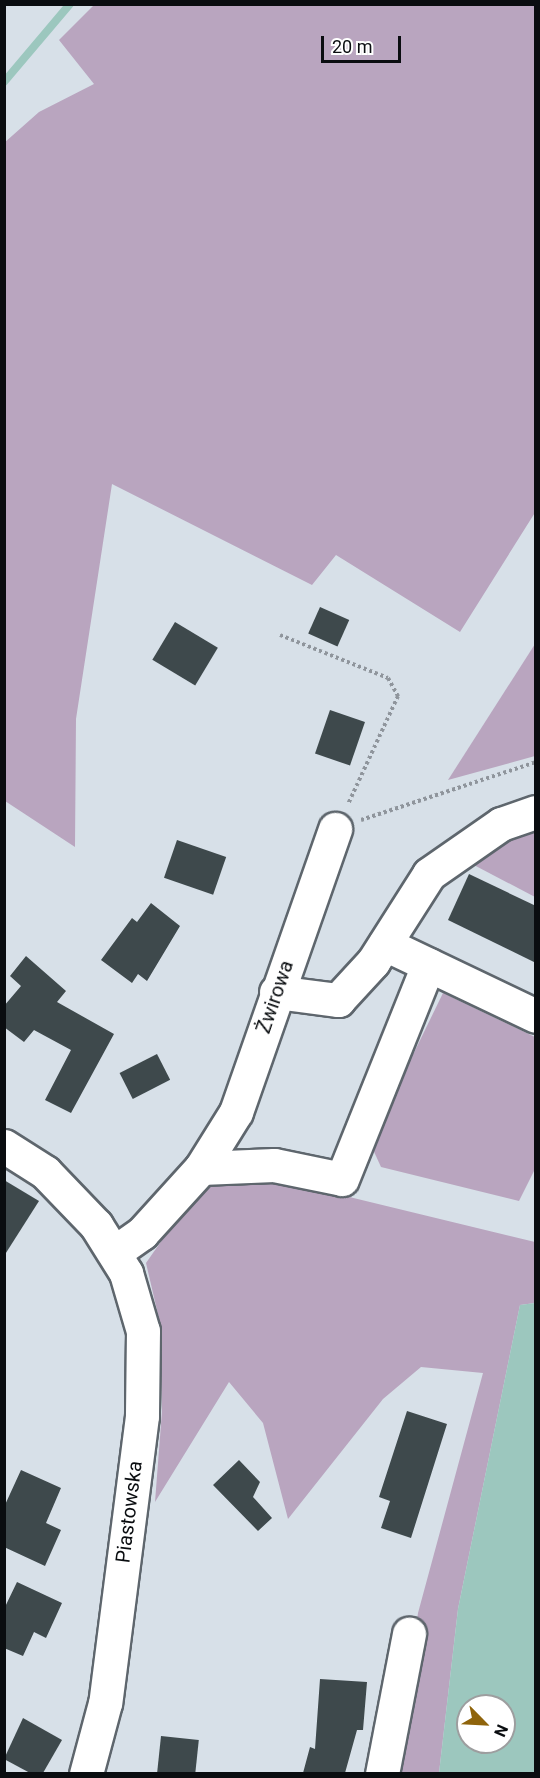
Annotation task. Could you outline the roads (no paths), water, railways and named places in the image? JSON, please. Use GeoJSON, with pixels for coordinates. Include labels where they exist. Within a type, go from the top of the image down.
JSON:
{"type":"FeatureCollection","features":[{"type":"Feature","properties":{"kind":"street"},"geometry":{"type":"LineString","coordinates":[[276,992],[338,1000],[385,944],[429,874],[501,824],[536,812]]}},
{"type":"Feature","properties":{"kind":"street","name":"Żwirowa"},"geometry":{"type":"LineString","coordinates":[[116,1252],[141,1233],[201,1167],[236,1112],[276,992],[335,829]]}},
{"type":"Feature","properties":{"kind":"street"},"geometry":{"type":"LineString","coordinates":[[385,944],[536,1016]]}},
{"type":"Feature","properties":{"kind":"street"},"geometry":{"type":"LineString","coordinates":[[201,1167],[274,1165],[342,1179],[428,965]]}},
{"type":"Feature","properties":{"kind":"street"},"geometry":{"type":"LineString","coordinates":[[4,1146],[70,1196],[116,1252]]}},
{"type":"Feature","properties":{"kind":"street","name":"Piastowska"},"geometry":{"type":"LineString","coordinates":[[86,1773],[105,1704],[142,1416],[143,1331],[116,1252]]}},
{"type":"Feature","properties":{"kind":"street"},"geometry":{"type":"LineString","coordinates":[[382,1773],[408,1634]]}},
{"type":"Feature","properties":{"kind":"waterway"},"geometry":{"type":"LineString","coordinates":[[4,82],[70,4]]}}]}
